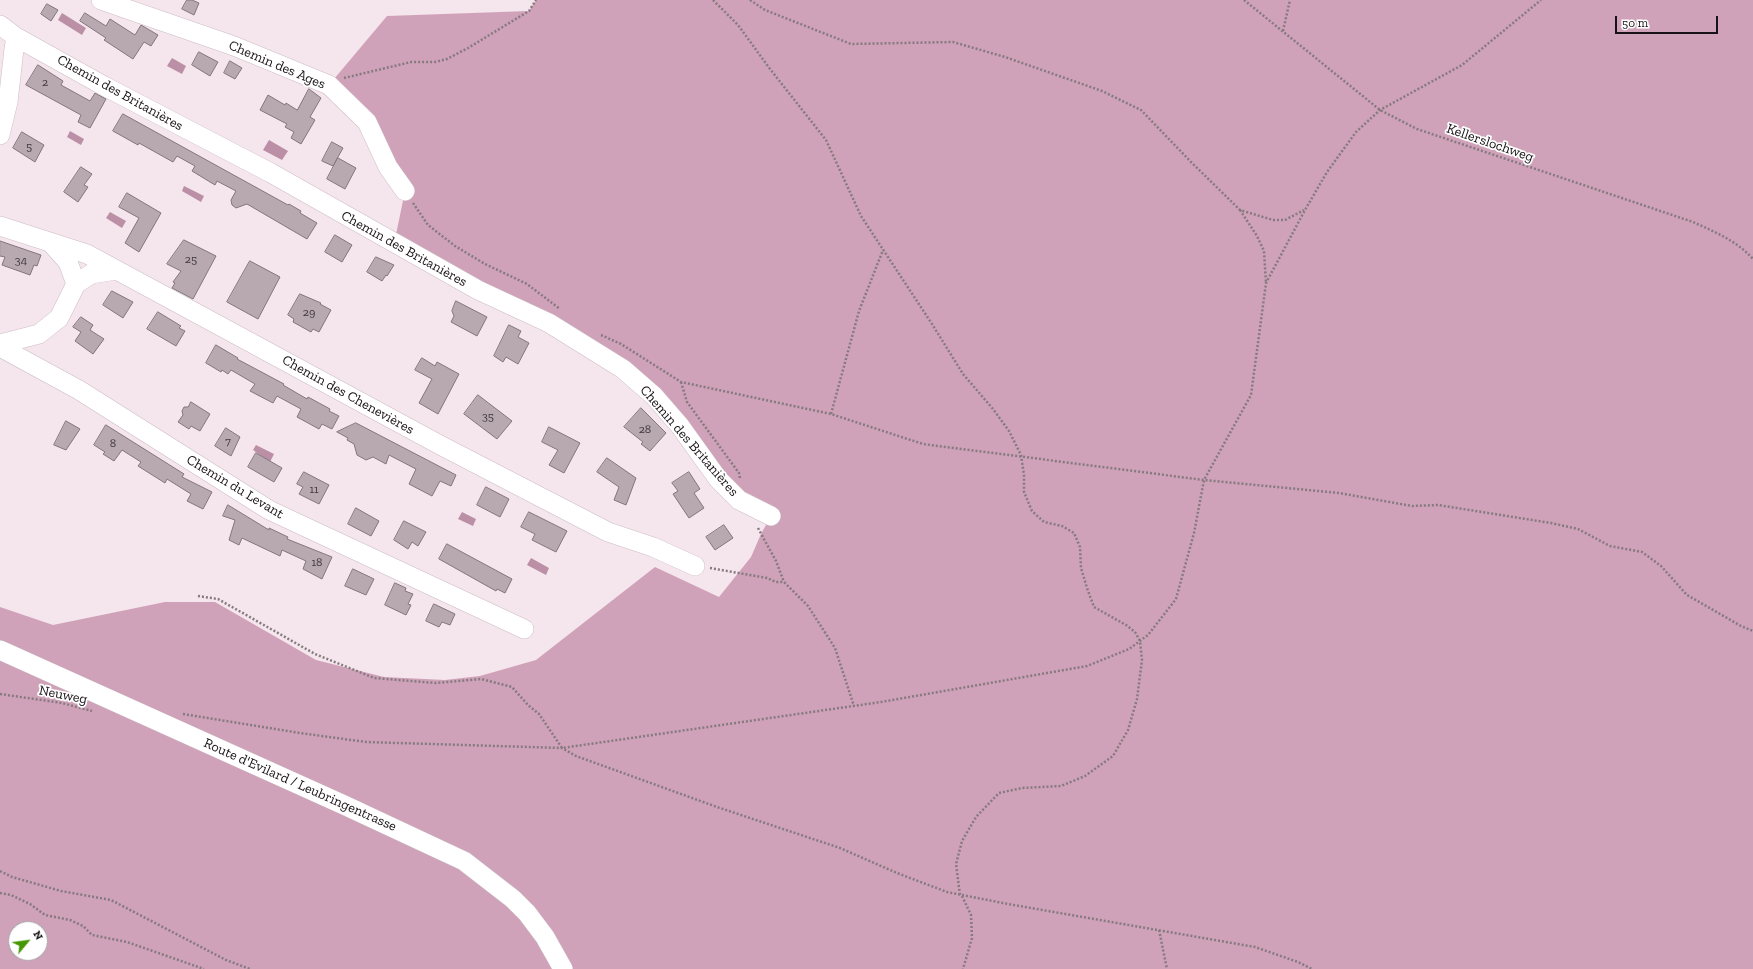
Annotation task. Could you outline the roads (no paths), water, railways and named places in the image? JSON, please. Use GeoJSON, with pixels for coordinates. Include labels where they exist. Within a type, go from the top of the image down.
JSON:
{"type":"FeatureCollection","features":[{"type":"Feature","properties":{"kind":"street","name":"Chemin des Ages"},"geometry":{"type":"LineString","coordinates":[[101,0],[234,46],[329,84],[367,122],[388,168],[405,191]]}},
{"type":"Feature","properties":{"kind":"street","name":"Chemin des Britanières"},"geometry":{"type":"LineString","coordinates":[[0,25],[16,37],[104,86],[270,173],[478,290],[549,323],[623,369],[654,396],[680,426],[718,479],[739,500],[766,514]]}},
{"type":"Feature","properties":{"kind":"street"},"geometry":{"type":"LineString","coordinates":[[0,135],[8,102],[16,37]]}},
{"type":"Feature","properties":{"kind":"street","name":"Chemin des Chenevières"},"geometry":{"type":"LineString","coordinates":[[0,226],[88,254],[440,445],[601,529],[653,547],[695,566]]}},
{"type":"Feature","properties":{"kind":"street"},"geometry":{"type":"LineString","coordinates":[[52,242],[68,262],[76,284]]}},
{"type":"Feature","properties":{"kind":"street"},"geometry":{"type":"LineString","coordinates":[[0,345],[39,334],[59,318],[76,284],[91,274],[116,270]]}},
{"type":"Feature","properties":{"kind":"street","name":"Chemin du Levant"},"geometry":{"type":"LineString","coordinates":[[0,345],[80,390],[269,510],[524,629]]}},
{"type":"Feature","properties":{"kind":"street","name":"Route d'Evilard / Leubringentrasse"},"geometry":{"type":"LineString","coordinates":[[0,650],[344,805],[464,861],[513,899],[527,913],[545,937],[563,969]]}}]}
